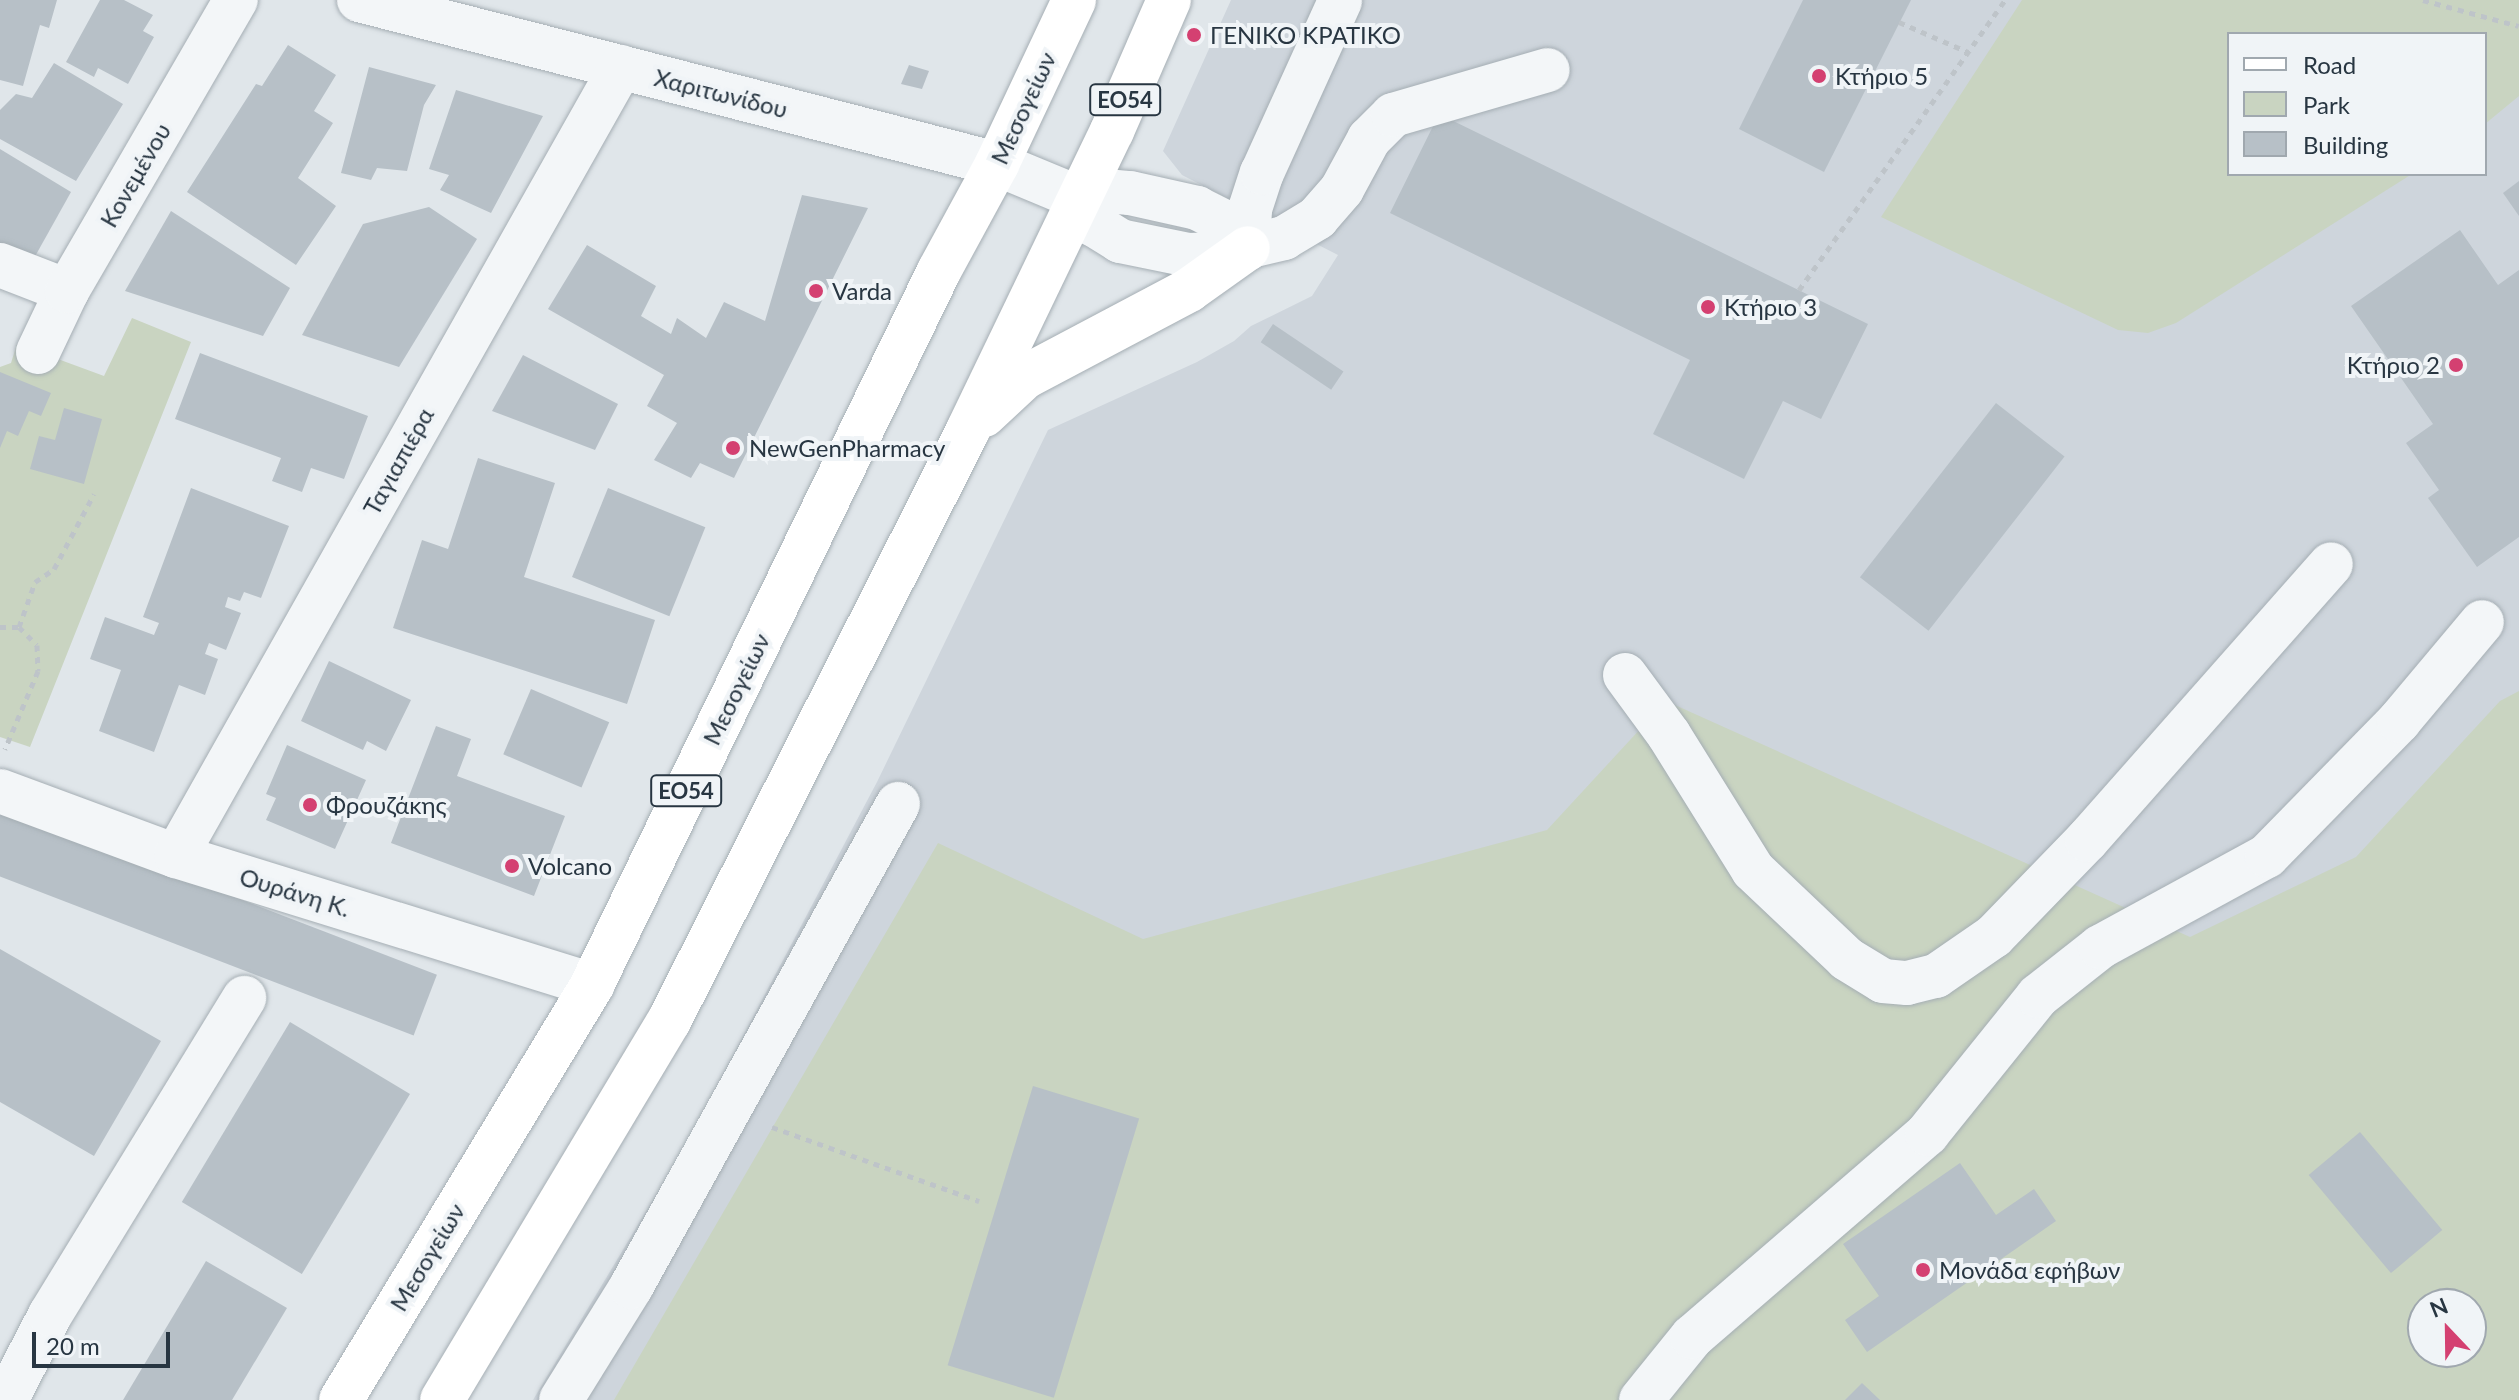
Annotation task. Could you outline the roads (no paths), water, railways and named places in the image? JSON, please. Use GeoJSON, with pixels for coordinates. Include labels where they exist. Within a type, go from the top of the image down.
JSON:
{"type":"FeatureCollection","features":[{"type":"Feature","properties":{"kind":"main road","name":"Μεσογείων"},"geometry":{"type":"LineString","coordinates":[[341,1400],[592,985],[932,285],[997,164],[1074,0]]}},
{"type":"Feature","properties":{"kind":"main road","name":"ΕΟ54"},"geometry":{"type":"LineString","coordinates":[[442,1400],[669,1021],[968,430],[1169,0]]}},
{"type":"Feature","properties":{"kind":"main road"},"geometry":{"type":"LineString","coordinates":[[968,430],[1025,377],[1189,290],[1248,248]]}},
{"type":"Feature","properties":{"kind":"street","name":"Κονεμένου"},"geometry":{"type":"LineString","coordinates":[[38,352],[67,291],[236,0]]}},
{"type":"Feature","properties":{"kind":"street","name":"Χαριτωνίδου"},"geometry":{"type":"LineString","coordinates":[[359,0],[997,164],[1079,198]]}},
{"type":"Feature","properties":{"kind":"street"},"geometry":{"type":"LineString","coordinates":[[1248,248],[1250,209],[1262,173],[1340,1]]}},
{"type":"Feature","properties":{"kind":"street","name":"Ταγιαπιέρα"},"geometry":{"type":"LineString","coordinates":[[176,856],[621,67]]}},
{"type":"Feature","properties":{"kind":"street"},"geometry":{"type":"LineString","coordinates":[[1248,248],[1227,223],[1197,208],[1130,193],[1106,191],[1079,198],[1093,224],[1120,241],[1189,255],[1248,248],[1284,238],[1317,218],[1342,189],[1369,139],[1393,115],[1548,70]]}},
{"type":"Feature","properties":{"kind":"street"},"geometry":{"type":"LineString","coordinates":[[1197,208],[1233,197],[1262,173]]}},
{"type":"Feature","properties":{"kind":"street"},"geometry":{"type":"LineString","coordinates":[[0,265],[67,291]]}},
{"type":"Feature","properties":{"kind":"street"},"geometry":{"type":"LineString","coordinates":[[1625,675],[1669,735],[1753,870],[1847,959],[1883,981],[1907,983],[1936,976],[1994,936],[2108,817],[2331,564]]}},
{"type":"Feature","properties":{"kind":"street"},"geometry":{"type":"LineString","coordinates":[[1641,1400],[1692,1337],[1927,1134],[2038,996],[2100,947],[2267,856],[2399,721],[2482,622]]}},
{"type":"Feature","properties":{"kind":"street","name":"Ουράνη Κ."},"geometry":{"type":"LineString","coordinates":[[0,791],[176,856],[592,985]]}},
{"type":"Feature","properties":{"kind":"street"},"geometry":{"type":"LineString","coordinates":[[561,1400],[631,1287],[898,804]]}},
{"type":"Feature","properties":{"kind":"street"},"geometry":{"type":"LineString","coordinates":[[6,1400],[50,1315],[244,998]]}},
{"type":"Feature","properties":{"kind":"place","name":"ΓΕΝΙΚΟ ΚΡΑΤΙΚΟ"},"geometry":{"type":"Point","coordinates":[1194,35]}},
{"type":"Feature","properties":{"kind":"place","name":"Κτήριο 5"},"geometry":{"type":"Point","coordinates":[1819,76]}},
{"type":"Feature","properties":{"kind":"place","name":"Varda"},"geometry":{"type":"Point","coordinates":[816,291]}},
{"type":"Feature","properties":{"kind":"place","name":"Κτήριο 3"},"geometry":{"type":"Point","coordinates":[1708,307]}},
{"type":"Feature","properties":{"kind":"place","name":"Κτήριο 2"},"geometry":{"type":"Point","coordinates":[2456,365]}},
{"type":"Feature","properties":{"kind":"place","name":"NewGenPharmacy"},"geometry":{"type":"Point","coordinates":[733,448]}},
{"type":"Feature","properties":{"kind":"place","name":"Φρουζάκης"},"geometry":{"type":"Point","coordinates":[310,805]}},
{"type":"Feature","properties":{"kind":"place","name":"Volcano"},"geometry":{"type":"Point","coordinates":[512,866]}},
{"type":"Feature","properties":{"kind":"place","name":"Μονάδα εφήβων"},"geometry":{"type":"Point","coordinates":[1923,1270]}}]}
